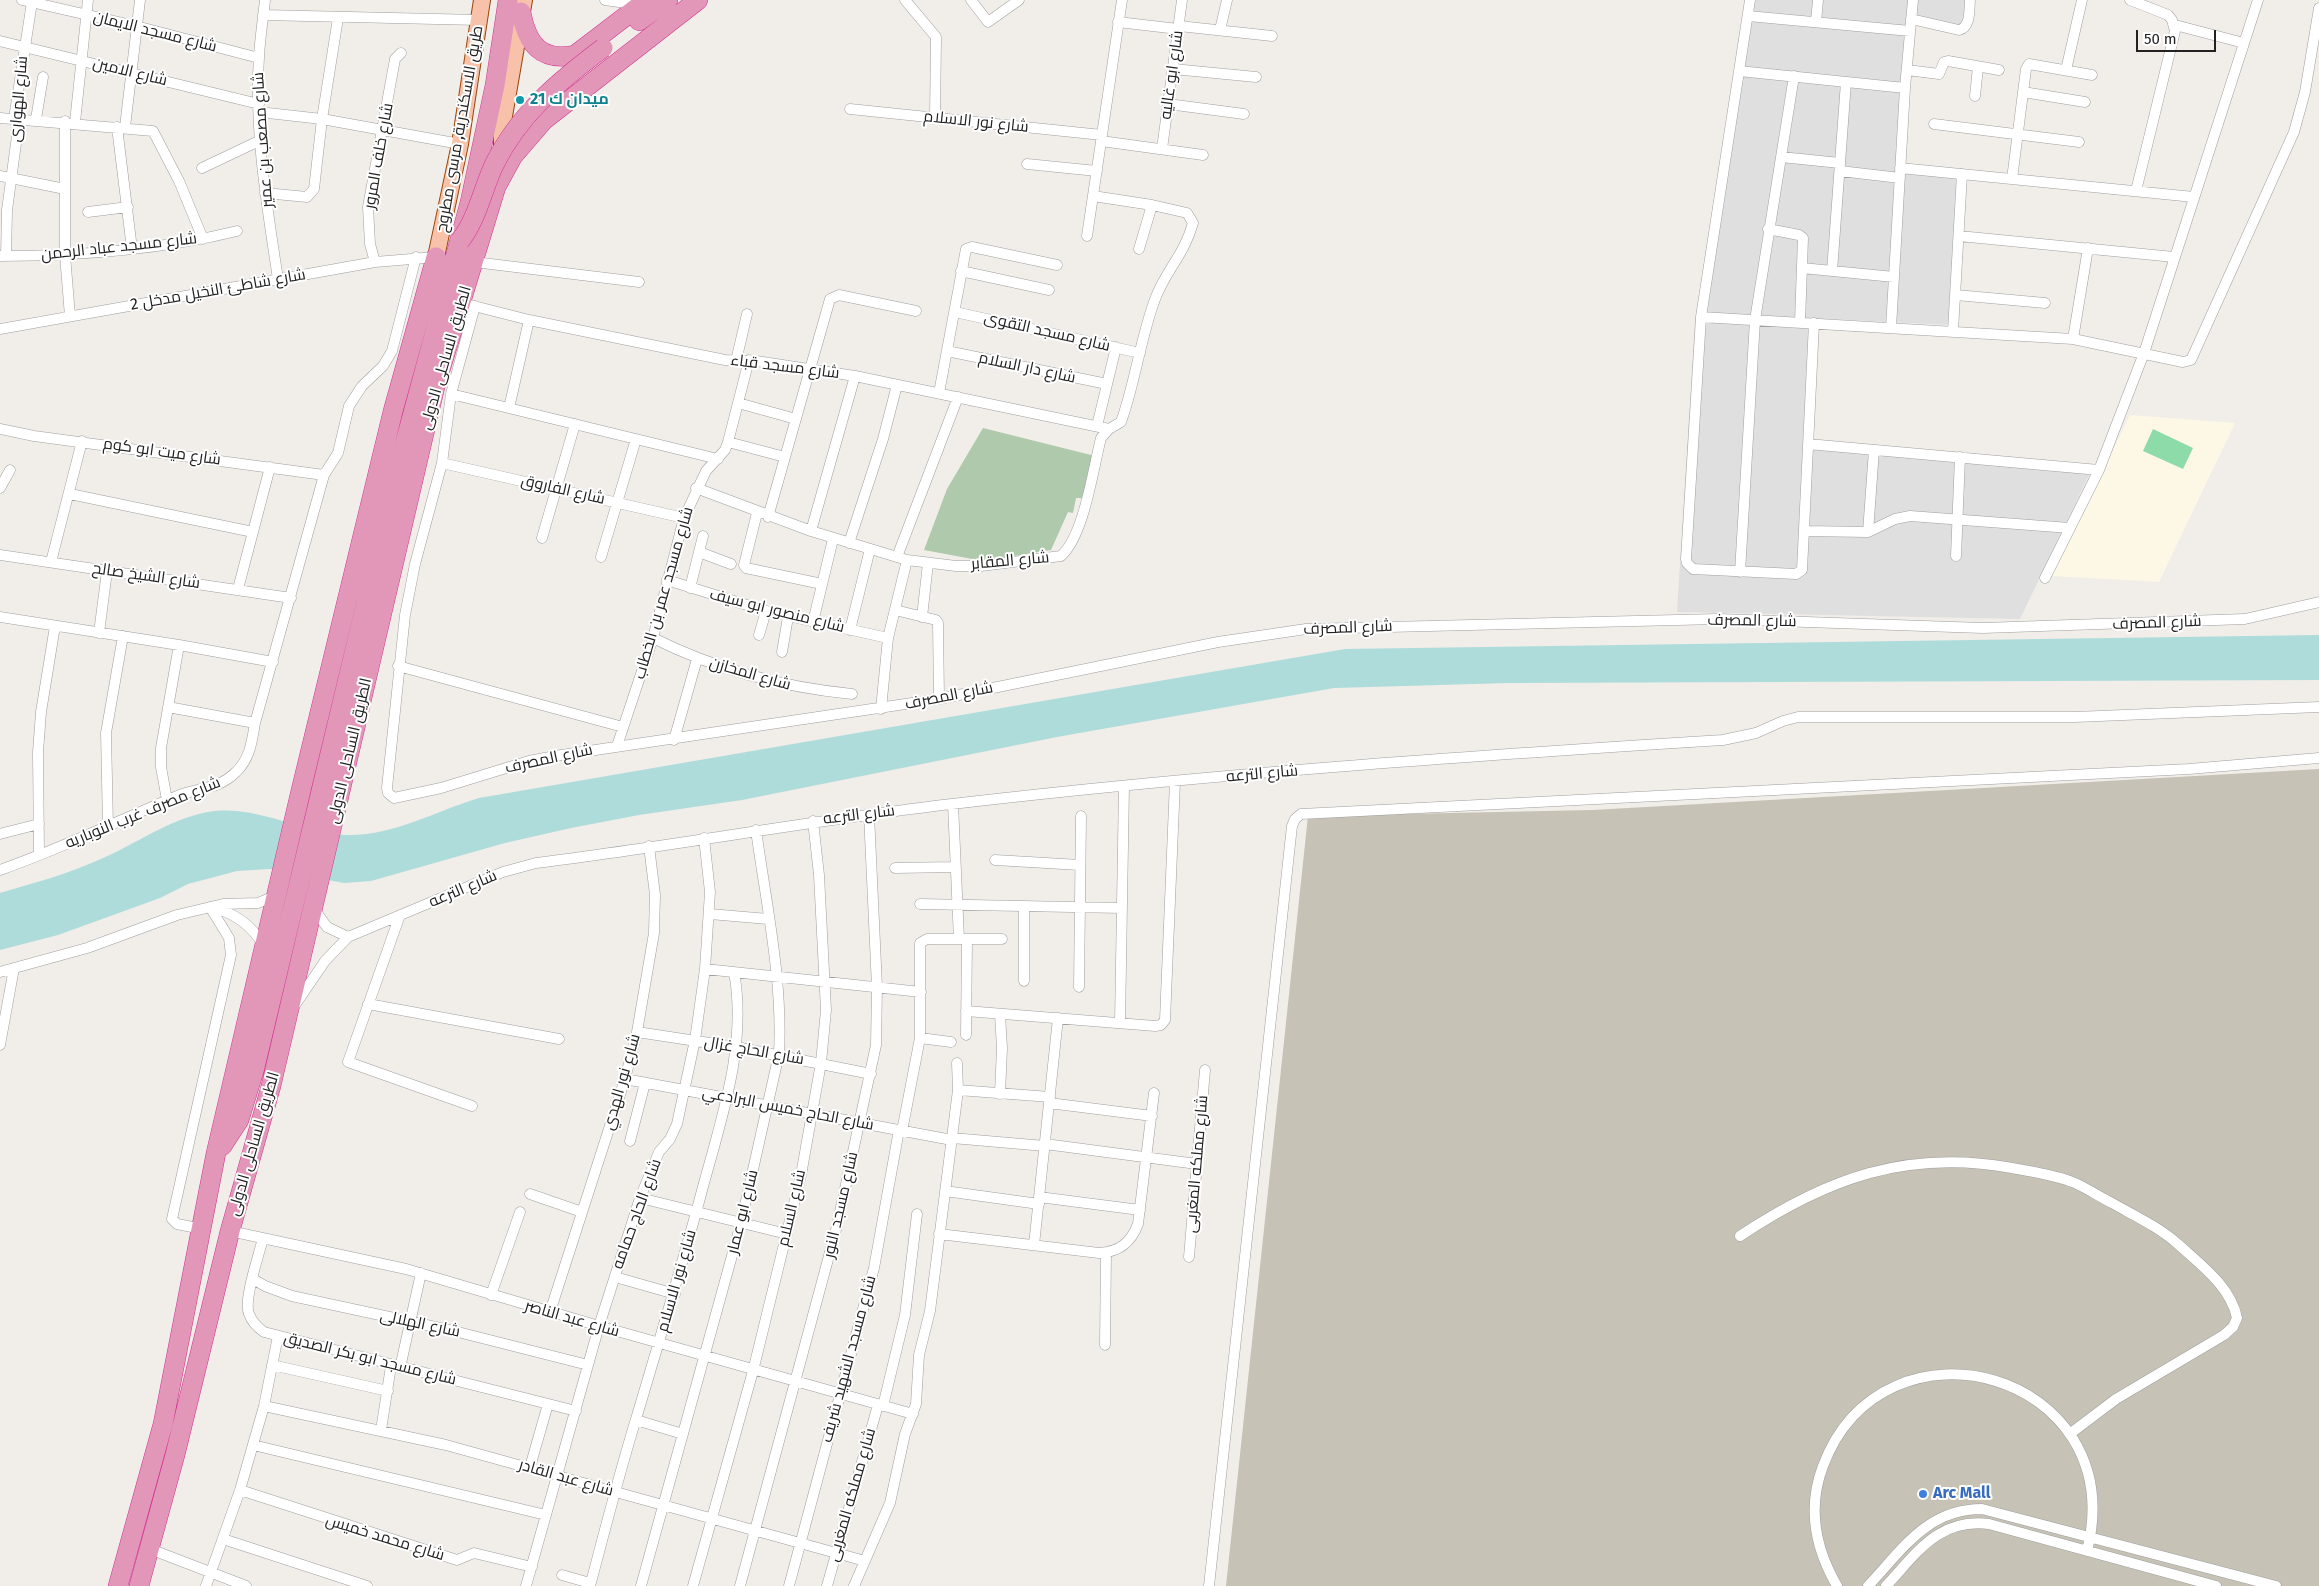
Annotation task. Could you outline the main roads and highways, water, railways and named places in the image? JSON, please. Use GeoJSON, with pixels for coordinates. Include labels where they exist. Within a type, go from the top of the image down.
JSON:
{"type":"FeatureCollection","features":[{"type":"Feature","properties":{"kind":"highway"},"geometry":{"type":"LineString","coordinates":[[460,241],[477,215],[494,166],[520,122],[555,85],[668,0]]}},
{"type":"Feature","properties":{"kind":"highway","name":"الطريق الساحلى الدولى"},"geometry":{"type":"LineString","coordinates":[[139,1586],[230,1231],[271,1086],[428,415],[443,359],[468,305],[474,262],[496,186],[504,170],[532,132],[556,109],[698,0]]}},
{"type":"Feature","properties":{"kind":"highway"},"geometry":{"type":"LineString","coordinates":[[515,4],[533,45],[553,56],[564,57],[575,55],[644,2]]}},
{"type":"Feature","properties":{"kind":"highway"},"geometry":{"type":"LineString","coordinates":[[216,1153],[232,1132],[244,1106],[416,395],[460,241],[515,4]]}},
{"type":"Feature","properties":{"kind":"highway","name":"الطريق الساحلى الدولى"},"geometry":{"type":"LineString","coordinates":[[118,1586],[163,1424],[216,1153],[301,790],[393,411],[436,257]]}},
{"type":"Feature","properties":{"kind":"main road","name":"طريق الاسكندرية, مرسى مطروح"},"geometry":{"type":"LineString","coordinates":[[436,257],[460,144],[482,0]]}},
{"type":"Feature","properties":{"kind":"main road"},"geometry":{"type":"LineString","coordinates":[[504,170],[502,128],[515,4]]}},
{"type":"Feature","properties":{"kind":"water"},"geometry":{"type":"Polygon","coordinates":[[[2319,635],[2319,680],[1508,683],[1334,688],[1057,737],[742,800],[639,815],[571,828],[505,843],[371,881],[344,883],[270,869],[237,871],[188,884],[160,898],[58,935],[0,950],[0,893],[51,878],[89,864],[166,826],[194,815],[208,812],[243,812],[328,833],[362,835],[396,828],[479,798],[1345,649],[2319,635]]]}},
{"type":"Feature","properties":{"kind":"place","name":"ميدان ك 21"},"geometry":{"type":"Point","coordinates":[520,100]}},
{"type":"Feature","properties":{"kind":"place","name":"Arc Mall"},"geometry":{"type":"Point","coordinates":[1923,1494]}}]}
